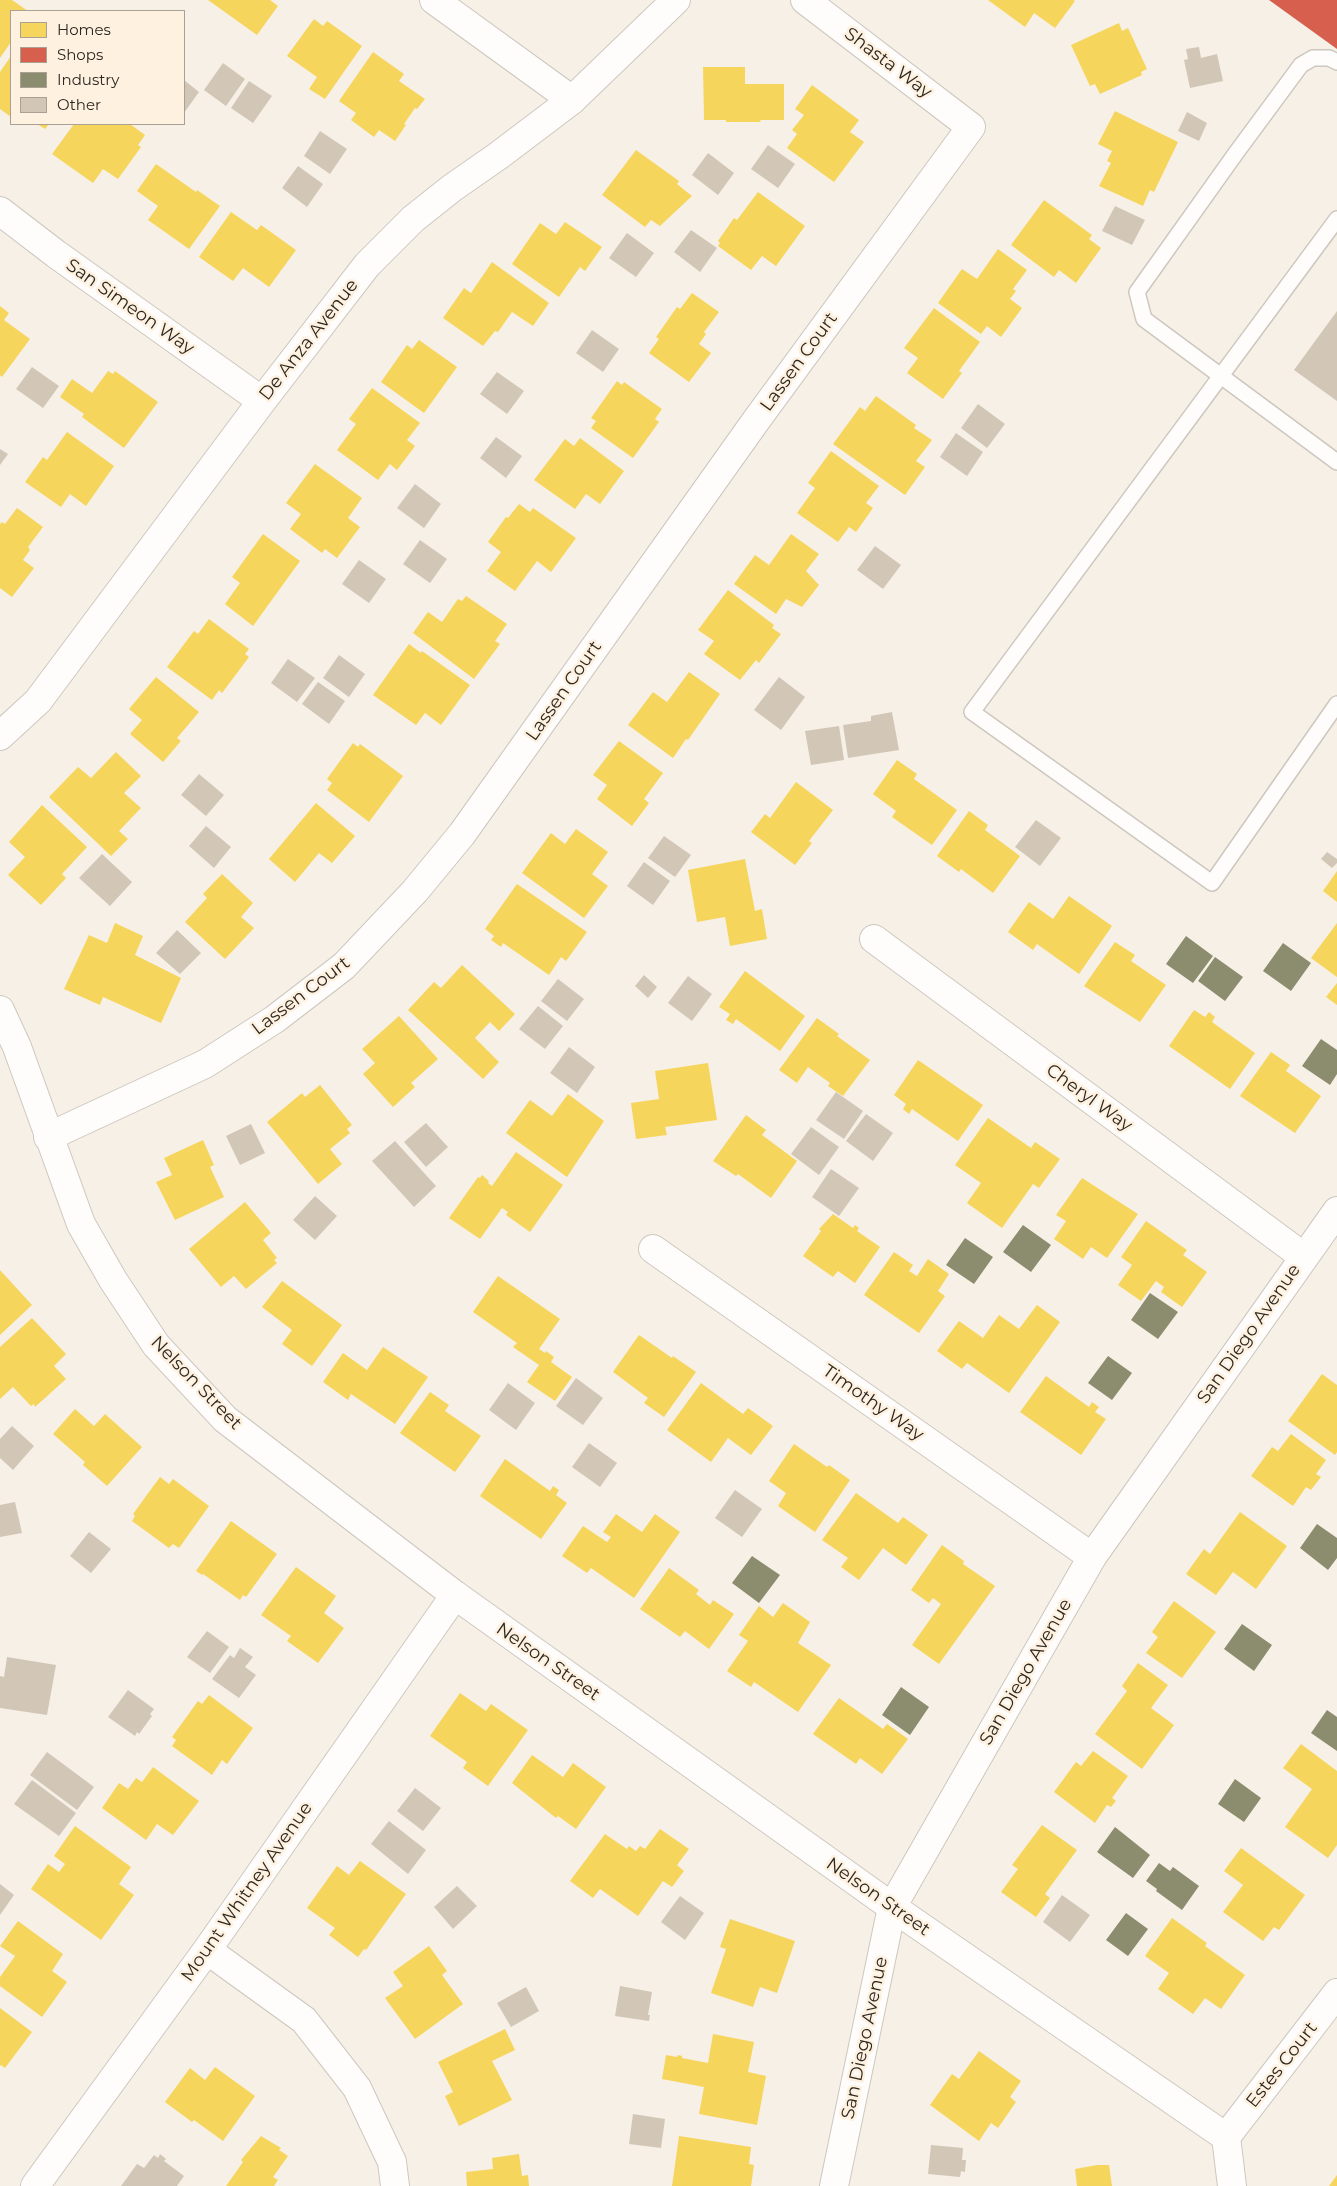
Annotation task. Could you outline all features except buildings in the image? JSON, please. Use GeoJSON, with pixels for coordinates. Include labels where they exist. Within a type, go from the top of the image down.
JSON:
{"type":"FeatureCollection","features":[{"type":"Feature","properties":{"kind":"street"},"geometry":{"type":"LineString","coordinates":[[434,0],[572,100]]}},
{"type":"Feature","properties":{"kind":"street","name":"De Anza Avenue"},"geometry":{"type":"LineString","coordinates":[[0,736],[38,701],[262,401],[367,265],[413,219],[572,100],[676,0]]}},
{"type":"Feature","properties":{"kind":"street","name":"Shasta Way"},"geometry":{"type":"LineString","coordinates":[[805,0],[982,126]]}},
{"type":"Feature","properties":{"kind":"street","name":"Lassen Court"},"geometry":{"type":"LineString","coordinates":[[48,1137],[205,1064],[275,1019],[344,966],[415,891],[462,834],[755,422],[982,126]]}},
{"type":"Feature","properties":{"kind":"street","name":"San Simeon Way"},"geometry":{"type":"LineString","coordinates":[[0,211],[56,254],[262,401]]}},
{"type":"Feature","properties":{"kind":"street","name":"Cheryl Way"},"geometry":{"type":"LineString","coordinates":[[874,939],[1304,1257]]}},
{"type":"Feature","properties":{"kind":"street","name":"Nelson Street"},"geometry":{"type":"LineString","coordinates":[[0,1010],[17,1047],[81,1224],[113,1280],[156,1345],[225,1419],[455,1595],[892,1907],[1226,2137]]}},
{"type":"Feature","properties":{"kind":"street","name":"San Diego Avenue"},"geometry":{"type":"LineString","coordinates":[[834,2186],[892,1907],[1092,1557],[1337,1211]]}},
{"type":"Feature","properties":{"kind":"street","name":"Timothy Way"},"geometry":{"type":"LineString","coordinates":[[653,1249],[1092,1557]]}},
{"type":"Feature","properties":{"kind":"street","name":"Mount Whitney Avenue"},"geometry":{"type":"LineString","coordinates":[[35,2186],[207,1950],[455,1595]]}},
{"type":"Feature","properties":{"kind":"street"},"geometry":{"type":"LineString","coordinates":[[207,1950],[304,2020],[357,2088],[392,2162],[395,2186]]}},
{"type":"Feature","properties":{"kind":"street","name":"Estes Court"},"geometry":{"type":"LineString","coordinates":[[1226,2137],[1328,2024],[1337,1993]]}},
{"type":"Feature","properties":{"kind":"street"},"geometry":{"type":"LineString","coordinates":[[1226,2137],[1232,2186]]}},
{"type":"Feature","properties":{"kind":"lane"},"geometry":{"type":"LineString","coordinates":[[1337,62],[1329,58],[1313,58],[1301,65],[1138,292],[1144,319],[1337,462]]}},
{"type":"Feature","properties":{"kind":"lane"},"geometry":{"type":"LineString","coordinates":[[1337,219],[972,712],[1212,883],[1337,704]]}}]}
